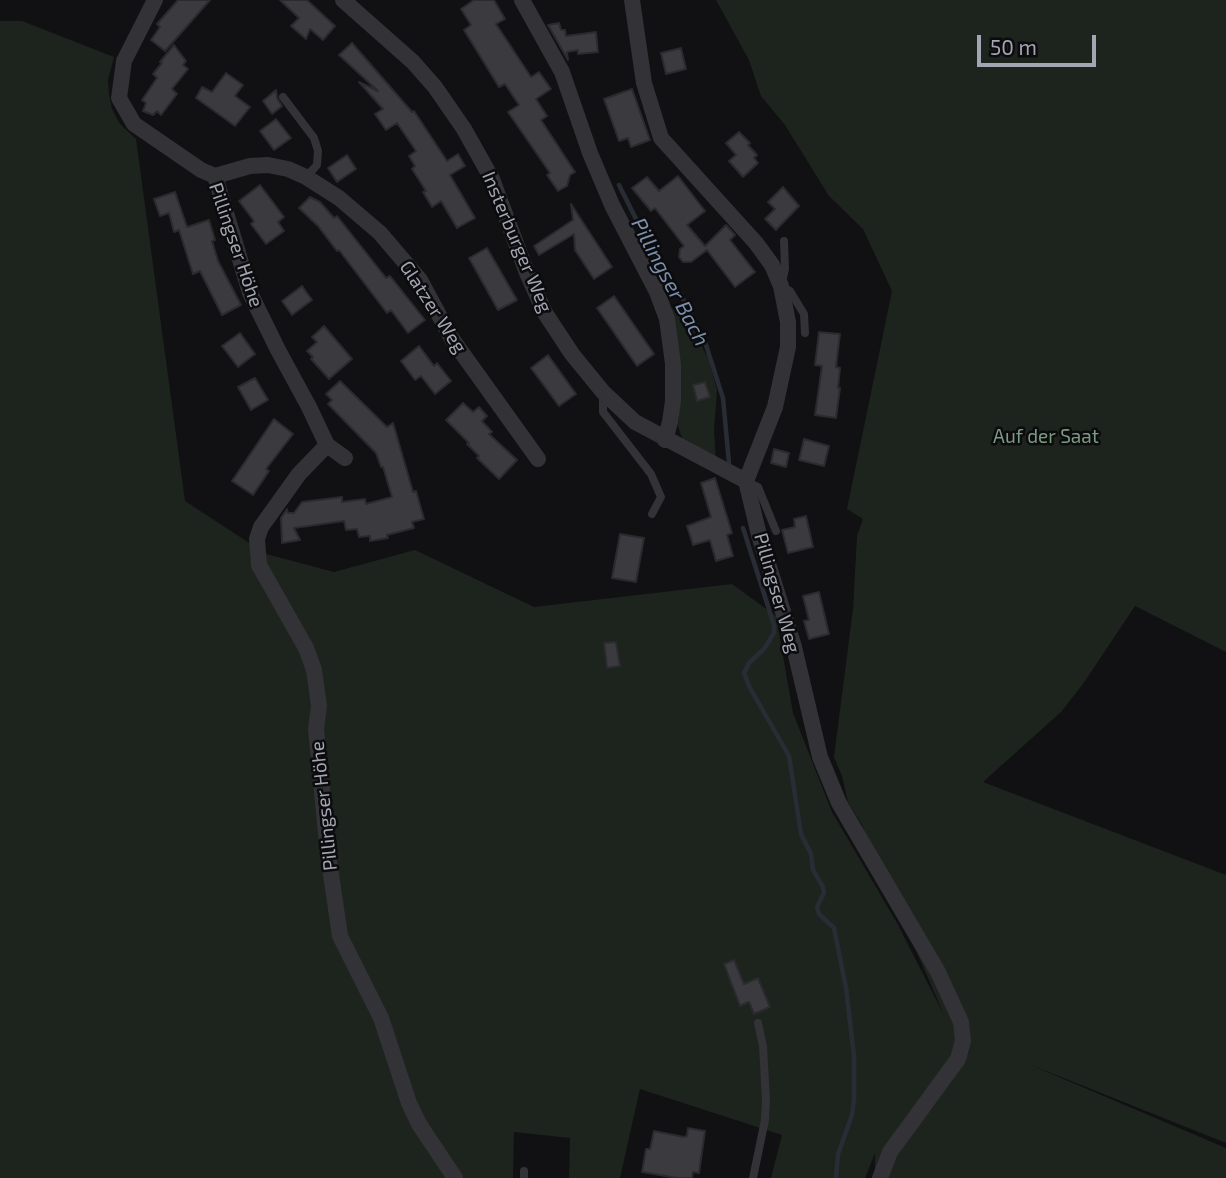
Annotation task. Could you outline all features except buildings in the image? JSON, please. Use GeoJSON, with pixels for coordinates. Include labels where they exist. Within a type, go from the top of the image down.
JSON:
{"type":"FeatureCollection","features":[{"type":"Feature","properties":{"kind":"street","name":"Pillingser Höhe"},"geometry":{"type":"LineString","coordinates":[[155,0],[124,61],[119,98],[134,124],[201,170],[215,176],[250,293],[327,445],[345,458]]}},
{"type":"Feature","properties":{"kind":"street","name":"Insterburger Weg"},"geometry":{"type":"LineString","coordinates":[[343,0],[413,62],[435,87],[464,129],[492,179],[545,313],[572,354],[603,392],[635,422],[746,481]]}},
{"type":"Feature","properties":{"kind":"street"},"geometry":{"type":"LineString","coordinates":[[522,0],[562,72],[590,153],[612,205],[657,292],[667,319],[673,364],[673,401],[665,440]]}},
{"type":"Feature","properties":{"kind":"street"},"geometry":{"type":"LineString","coordinates":[[632,0],[644,83],[661,138],[756,243],[772,265],[781,286],[788,322],[788,347],[775,407],[746,481]]}},
{"type":"Feature","properties":{"kind":"street","name":"Glatzer Weg"},"geometry":{"type":"LineString","coordinates":[[215,176],[250,166],[268,165],[288,169],[339,198],[380,233],[420,280],[453,339],[538,459]]}},
{"type":"Feature","properties":{"kind":"street","name":"Pillingser Höhe"},"geometry":{"type":"LineString","coordinates":[[327,445],[299,474],[261,527],[257,539],[259,565],[306,649],[314,670],[318,706],[316,729],[328,854],[340,936],[382,1018],[409,1103],[419,1124],[455,1178]]}},
{"type":"Feature","properties":{"kind":"street","name":"Pillingser Weg"},"geometry":{"type":"LineString","coordinates":[[746,481],[759,534],[794,647],[820,757],[839,803],[926,950],[961,1022],[963,1041],[958,1059],[890,1152],[880,1178]]}},
{"type":"Feature","properties":{"kind":"lane"},"geometry":{"type":"LineString","coordinates":[[283,97],[314,138],[318,151],[317,165],[306,177]]}},
{"type":"Feature","properties":{"kind":"lane"},"geometry":{"type":"LineString","coordinates":[[784,241],[785,269],[781,286],[790,291],[804,314],[805,333]]}},
{"type":"Feature","properties":{"kind":"lane"},"geometry":{"type":"LineString","coordinates":[[603,392],[603,412],[651,474],[661,497],[652,514]]}},
{"type":"Feature","properties":{"kind":"lane"},"geometry":{"type":"LineString","coordinates":[[746,481],[758,487],[776,531]]}},
{"type":"Feature","properties":{"kind":"lane"},"geometry":{"type":"LineString","coordinates":[[753,1178],[765,1119],[766,1100],[763,1046],[758,1023]]}},
{"type":"Feature","properties":{"kind":"green space","name":"Auf der Saat"},"geometry":{"type":"Polygon","coordinates":[[[716,0],[1226,0],[1226,652],[1135,606],[1061,712],[983,782],[1226,875],[1226,1143],[1026,1063],[1226,1148],[1226,1178],[875,1178],[875,1153],[865,1178],[771,1178],[782,1135],[640,1089],[620,1178],[569,1178],[570,1138],[514,1132],[513,1178],[0,1178],[0,21],[22,21],[114,57],[108,80],[109,94],[112,109],[120,124],[136,139],[185,501],[266,554],[334,572],[415,550],[534,607],[732,584],[776,616],[793,713],[832,812],[897,923],[944,1015],[862,825],[848,802],[834,757],[853,609],[857,536],[863,519],[847,509],[892,291],[863,229],[829,196],[785,125],[761,96],[749,60],[716,0]]]}},
{"type":"Feature","properties":{"kind":"green space"},"geometry":{"type":"Polygon","coordinates":[[[672,308],[691,324],[709,361],[717,390],[714,431],[716,462],[683,441],[678,426],[681,387],[674,346],[672,308]]]}},
{"type":"Feature","properties":{"kind":"waterway","name":"Pillingser Bach"},"geometry":{"type":"LineString","coordinates":[[619,185],[665,276],[680,293],[705,342],[723,398],[729,463]]}},
{"type":"Feature","properties":{"kind":"waterway","name":"Pillingser Bach"},"geometry":{"type":"LineString","coordinates":[[743,528],[774,625],[774,633],[744,673],[789,756],[801,834],[811,854],[813,870],[823,887],[824,893],[817,907],[819,914],[834,928],[846,988],[854,1056],[854,1100],[852,1115],[838,1154],[836,1178]]}}]}
